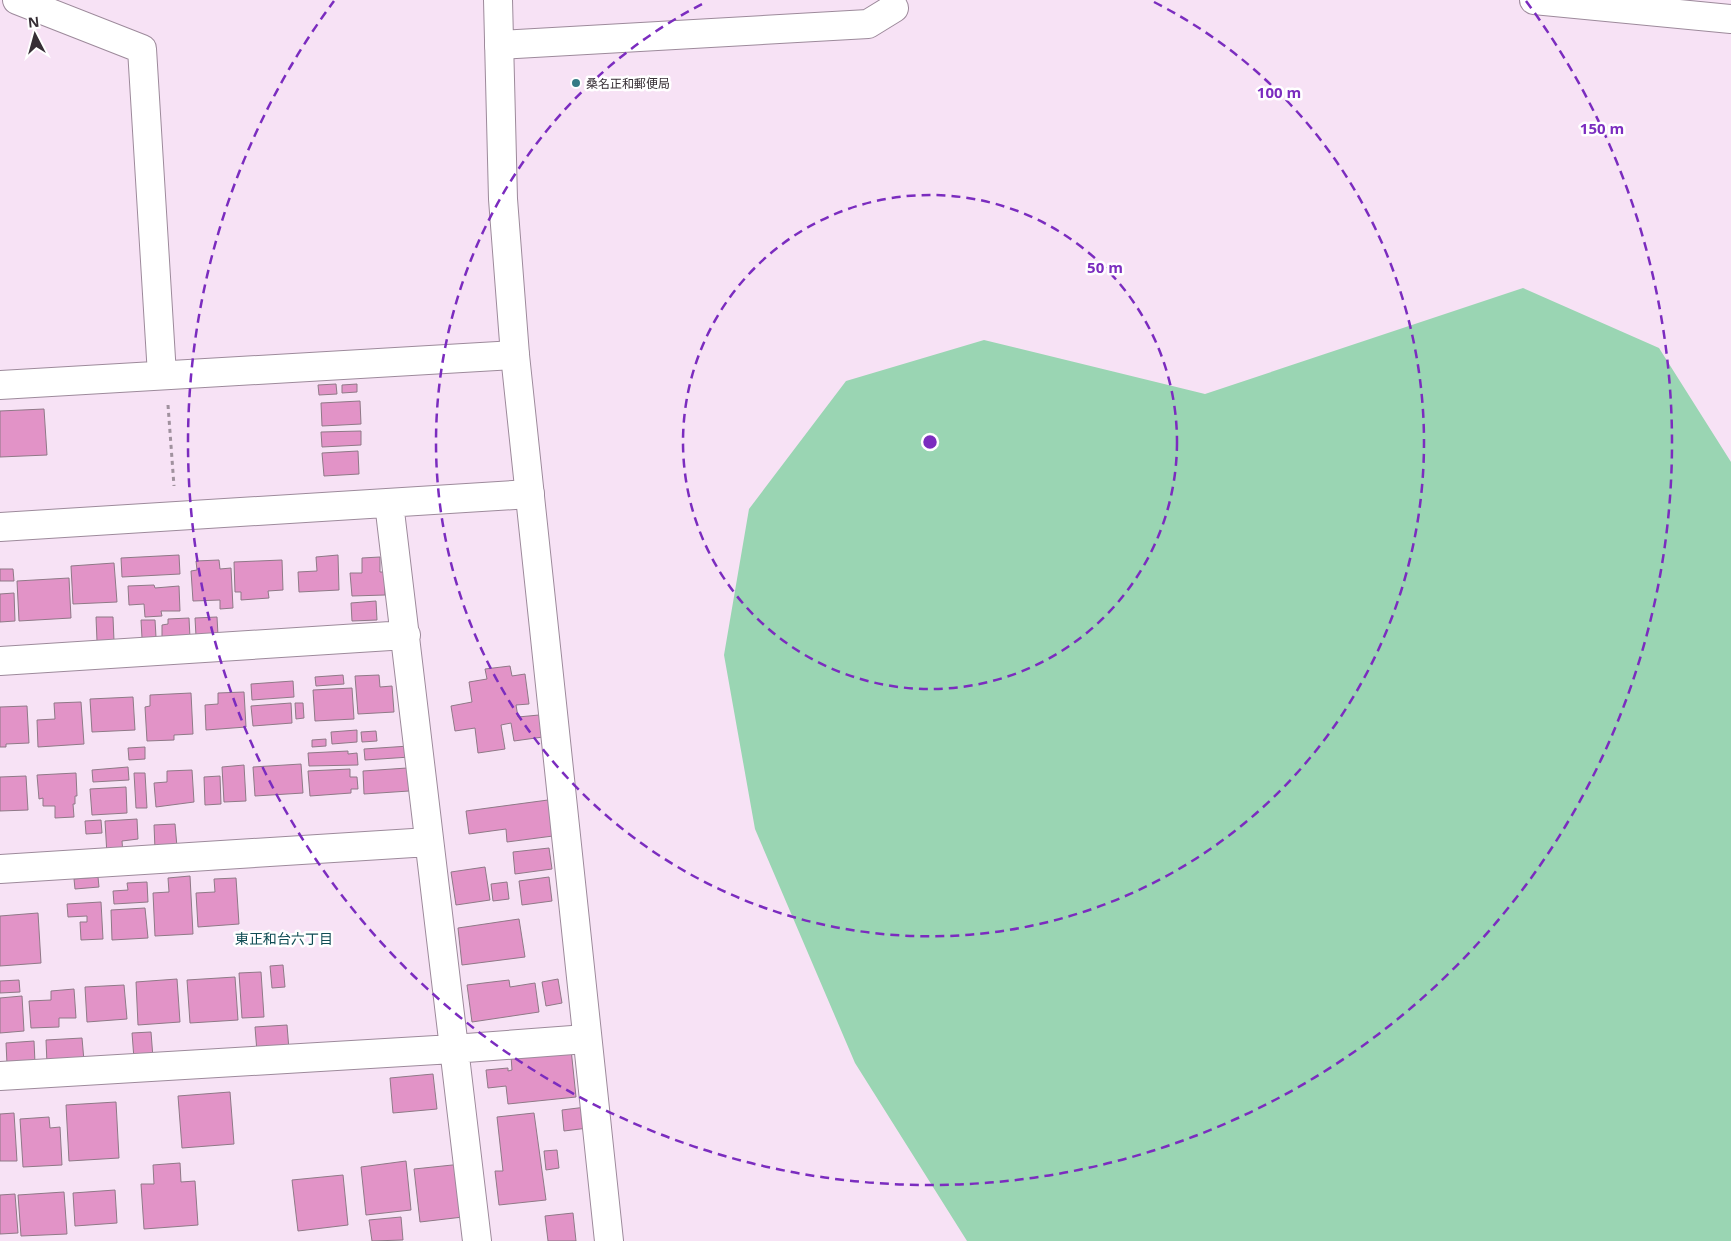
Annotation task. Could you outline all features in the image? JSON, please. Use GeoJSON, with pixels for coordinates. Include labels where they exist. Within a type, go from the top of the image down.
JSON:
{"type":"FeatureCollection","features":[{"type":"Feature","properties":{"kind":"street"},"geometry":{"type":"LineString","coordinates":[[0,12],[5,0]]}},
{"type":"Feature","properties":{"kind":"street"},"geometry":{"type":"LineString","coordinates":[[17,0],[142,49],[165,375]]}},
{"type":"Feature","properties":{"kind":"street"},"geometry":{"type":"LineString","coordinates":[[498,0],[503,199],[515,355],[586,1039],[609,1241]]}},
{"type":"Feature","properties":{"kind":"street"},"geometry":{"type":"LineString","coordinates":[[1534,0],[1589,2],[1731,18]]}},
{"type":"Feature","properties":{"kind":"street"},"geometry":{"type":"LineString","coordinates":[[498,45],[868,24],[896,3]]}},
{"type":"Feature","properties":{"kind":"street"},"geometry":{"type":"LineString","coordinates":[[0,385],[515,355]]}},
{"type":"Feature","properties":{"kind":"street"},"geometry":{"type":"LineString","coordinates":[[0,527],[530,494]]}},
{"type":"Feature","properties":{"kind":"street"},"geometry":{"type":"LineString","coordinates":[[389,502],[477,1241]]}},
{"type":"Feature","properties":{"kind":"street"},"geometry":{"type":"LineString","coordinates":[[0,661],[406,635]]}},
{"type":"Feature","properties":{"kind":"street"},"geometry":{"type":"LineString","coordinates":[[0,869],[429,842]]}},
{"type":"Feature","properties":{"kind":"street"},"geometry":{"type":"LineString","coordinates":[[0,1076],[453,1049],[586,1039]]}},
{"type":"Feature","properties":{"kind":"path"},"geometry":{"type":"LineString","coordinates":[[165,375],[174,493]]}},
{"type":"Feature","properties":{"kind":"green space"},"geometry":{"type":"Polygon","coordinates":[[[1523,288],[1659,348],[1731,462],[1731,1241],[967,1241],[855,1063],[755,829],[724,655],[749,509],[846,381],[984,340],[1205,394],[1523,288]]]}},
{"type":"Feature","properties":{"kind":"building"},"geometry":{"type":"Polygon","coordinates":[[[336,384],[337,394],[319,395],[318,385],[336,384]]]}},
{"type":"Feature","properties":{"kind":"building"},"geometry":{"type":"Polygon","coordinates":[[[357,384],[357,392],[342,393],[342,385],[357,384]]]}},
{"type":"Feature","properties":{"kind":"building"},"geometry":{"type":"Polygon","coordinates":[[[360,401],[361,424],[322,426],[321,403],[360,401]]]}},
{"type":"Feature","properties":{"kind":"building"},"geometry":{"type":"Polygon","coordinates":[[[44,409],[47,455],[0,457],[0,411],[44,409]]]}},
{"type":"Feature","properties":{"kind":"building"},"geometry":{"type":"Polygon","coordinates":[[[361,431],[361,445],[322,447],[321,432],[361,431]]]}},
{"type":"Feature","properties":{"kind":"building"},"geometry":{"type":"Polygon","coordinates":[[[358,451],[359,474],[324,476],[322,453],[358,451]]]}},
{"type":"Feature","properties":{"kind":"building"},"geometry":{"type":"Polygon","coordinates":[[[179,555],[180,574],[122,577],[121,558],[179,555]]]}},
{"type":"Feature","properties":{"kind":"building"},"geometry":{"type":"Polygon","coordinates":[[[338,555],[339,590],[299,592],[298,572],[317,571],[316,557],[338,555]]]}},
{"type":"Feature","properties":{"kind":"building"},"geometry":{"type":"Polygon","coordinates":[[[380,557],[380,572],[384,572],[385,595],[352,596],[350,573],[362,573],[362,558],[380,557]]]}},
{"type":"Feature","properties":{"kind":"building"},"geometry":{"type":"Polygon","coordinates":[[[219,560],[220,569],[231,568],[233,608],[220,609],[220,600],[193,601],[191,571],[197,570],[196,561],[219,560]]]}},
{"type":"Feature","properties":{"kind":"building"},"geometry":{"type":"Polygon","coordinates":[[[282,560],[283,590],[268,591],[269,598],[241,600],[241,592],[235,592],[234,562],[282,560]]]}},
{"type":"Feature","properties":{"kind":"building"},"geometry":{"type":"Polygon","coordinates":[[[114,563],[117,602],[73,604],[71,566],[114,563]]]}},
{"type":"Feature","properties":{"kind":"building"},"geometry":{"type":"Polygon","coordinates":[[[0,569],[13,569],[14,581],[0,581],[0,569]]]}},
{"type":"Feature","properties":{"kind":"building"},"geometry":{"type":"Polygon","coordinates":[[[69,578],[71,618],[19,621],[17,581],[69,578]]]}},
{"type":"Feature","properties":{"kind":"building"},"geometry":{"type":"Polygon","coordinates":[[[154,585],[155,588],[179,586],[180,611],[161,611],[162,616],[145,617],[144,604],[129,605],[128,586],[154,585]]]}},
{"type":"Feature","properties":{"kind":"building"},"geometry":{"type":"Polygon","coordinates":[[[14,593],[15,621],[0,622],[0,594],[14,593]]]}},
{"type":"Feature","properties":{"kind":"building"},"geometry":{"type":"Polygon","coordinates":[[[376,601],[377,620],[352,621],[351,603],[376,601]]]}},
{"type":"Feature","properties":{"kind":"building"},"geometry":{"type":"Polygon","coordinates":[[[96,617],[113,617],[114,641],[97,641],[96,617]]]}},
{"type":"Feature","properties":{"kind":"building"},"geometry":{"type":"Polygon","coordinates":[[[217,617],[218,635],[196,636],[195,618],[217,617]]]}},
{"type":"Feature","properties":{"kind":"building"},"geometry":{"type":"Polygon","coordinates":[[[189,618],[190,638],[162,639],[162,625],[168,624],[168,619],[189,618]]]}},
{"type":"Feature","properties":{"kind":"building"},"geometry":{"type":"Polygon","coordinates":[[[141,620],[155,620],[156,637],[142,638],[141,620]]]}},
{"type":"Feature","properties":{"kind":"building"},"geometry":{"type":"Polygon","coordinates":[[[510,666],[512,676],[525,674],[529,704],[516,705],[518,717],[539,715],[543,737],[514,741],[511,723],[501,725],[505,749],[478,753],[475,728],[455,731],[451,706],[472,702],[469,682],[487,679],[485,669],[510,666]]]}},
{"type":"Feature","properties":{"kind":"building"},"geometry":{"type":"Polygon","coordinates":[[[343,675],[344,684],[316,686],[315,677],[343,675]]]}},
{"type":"Feature","properties":{"kind":"building"},"geometry":{"type":"Polygon","coordinates":[[[379,675],[380,687],[392,686],[394,712],[358,714],[355,676],[379,675]]]}},
{"type":"Feature","properties":{"kind":"building"},"geometry":{"type":"Polygon","coordinates":[[[293,681],[294,697],[252,700],[251,684],[293,681]]]}},
{"type":"Feature","properties":{"kind":"building"},"geometry":{"type":"Polygon","coordinates":[[[352,688],[354,719],[315,721],[313,690],[352,688]]]}},
{"type":"Feature","properties":{"kind":"building"},"geometry":{"type":"Polygon","coordinates":[[[244,692],[246,727],[206,730],[205,705],[218,704],[218,693],[244,692]]]}},
{"type":"Feature","properties":{"kind":"building"},"geometry":{"type":"Polygon","coordinates":[[[191,693],[193,734],[174,735],[174,740],[147,741],[145,707],[150,706],[150,695],[191,693]]]}},
{"type":"Feature","properties":{"kind":"building"},"geometry":{"type":"Polygon","coordinates":[[[133,697],[135,730],[92,732],[90,699],[133,697]]]}},
{"type":"Feature","properties":{"kind":"building"},"geometry":{"type":"Polygon","coordinates":[[[81,702],[84,744],[38,747],[37,720],[55,719],[54,703],[81,702]]]}},
{"type":"Feature","properties":{"kind":"building"},"geometry":{"type":"Polygon","coordinates":[[[291,703],[292,723],[253,726],[251,706],[291,703]]]}},
{"type":"Feature","properties":{"kind":"building"},"geometry":{"type":"Polygon","coordinates":[[[295,703],[303,703],[304,718],[296,719],[295,703]]]}},
{"type":"Feature","properties":{"kind":"building"},"geometry":{"type":"Polygon","coordinates":[[[27,706],[29,743],[6,744],[6,747],[0,747],[0,707],[27,706]]]}},
{"type":"Feature","properties":{"kind":"building"},"geometry":{"type":"Polygon","coordinates":[[[357,730],[357,742],[332,744],[331,732],[357,730]]]}},
{"type":"Feature","properties":{"kind":"building"},"geometry":{"type":"Polygon","coordinates":[[[376,731],[377,741],[362,742],[361,732],[376,731]]]}},
{"type":"Feature","properties":{"kind":"building"},"geometry":{"type":"Polygon","coordinates":[[[326,739],[326,746],[312,747],[312,740],[326,739]]]}},
{"type":"Feature","properties":{"kind":"building"},"geometry":{"type":"Polygon","coordinates":[[[409,746],[410,757],[365,760],[364,749],[409,746]]]}},
{"type":"Feature","properties":{"kind":"building"},"geometry":{"type":"Polygon","coordinates":[[[145,747],[145,759],[129,760],[128,748],[145,747]]]}},
{"type":"Feature","properties":{"kind":"building"},"geometry":{"type":"Polygon","coordinates":[[[348,751],[348,754],[357,753],[358,765],[309,766],[308,753],[348,751]]]}},
{"type":"Feature","properties":{"kind":"building"},"geometry":{"type":"Polygon","coordinates":[[[301,764],[303,793],[255,796],[253,767],[301,764]]]}},
{"type":"Feature","properties":{"kind":"building"},"geometry":{"type":"Polygon","coordinates":[[[244,765],[246,801],[224,802],[222,767],[244,765]]]}},
{"type":"Feature","properties":{"kind":"building"},"geometry":{"type":"Polygon","coordinates":[[[128,767],[129,780],[93,782],[92,770],[128,767]]]}},
{"type":"Feature","properties":{"kind":"building"},"geometry":{"type":"Polygon","coordinates":[[[407,768],[409,791],[364,794],[363,771],[407,768]]]}},
{"type":"Feature","properties":{"kind":"building"},"geometry":{"type":"Polygon","coordinates":[[[350,769],[350,777],[357,777],[358,789],[351,789],[351,793],[310,796],[308,771],[350,769]]]}},
{"type":"Feature","properties":{"kind":"building"},"geometry":{"type":"Polygon","coordinates":[[[192,770],[194,802],[156,807],[154,783],[167,782],[167,771],[192,770]]]}},
{"type":"Feature","properties":{"kind":"building"},"geometry":{"type":"Polygon","coordinates":[[[76,773],[77,796],[75,796],[75,804],[73,804],[74,817],[55,818],[55,806],[43,806],[43,798],[39,799],[37,775],[76,773]]]}},
{"type":"Feature","properties":{"kind":"building"},"geometry":{"type":"Polygon","coordinates":[[[134,773],[145,773],[147,808],[136,808],[134,773]]]}},
{"type":"Feature","properties":{"kind":"building"},"geometry":{"type":"Polygon","coordinates":[[[26,776],[28,810],[0,811],[0,777],[26,776]]]}},
{"type":"Feature","properties":{"kind":"building"},"geometry":{"type":"Polygon","coordinates":[[[220,776],[221,804],[205,805],[204,777],[220,776]]]}},
{"type":"Feature","properties":{"kind":"building"},"geometry":{"type":"Polygon","coordinates":[[[126,787],[127,813],[92,815],[90,789],[126,787]]]}},
{"type":"Feature","properties":{"kind":"building"},"geometry":{"type":"Polygon","coordinates":[[[548,800],[553,836],[507,842],[506,829],[469,834],[466,811],[548,800]]]}},
{"type":"Feature","properties":{"kind":"building"},"geometry":{"type":"Polygon","coordinates":[[[137,819],[138,839],[122,841],[123,854],[107,855],[105,821],[137,819]]]}},
{"type":"Feature","properties":{"kind":"building"},"geometry":{"type":"Polygon","coordinates":[[[101,820],[102,833],[86,834],[85,821],[101,820]]]}},
{"type":"Feature","properties":{"kind":"building"},"geometry":{"type":"Polygon","coordinates":[[[175,824],[177,847],[155,849],[154,825],[175,824]]]}},
{"type":"Feature","properties":{"kind":"building"},"geometry":{"type":"Polygon","coordinates":[[[549,848],[552,869],[515,874],[513,852],[549,848]]]}},
{"type":"Feature","properties":{"kind":"building"},"geometry":{"type":"Polygon","coordinates":[[[485,867],[490,900],[456,905],[451,872],[485,867]]]}},
{"type":"Feature","properties":{"kind":"building"},"geometry":{"type":"Polygon","coordinates":[[[190,876],[193,934],[155,936],[153,893],[169,892],[168,878],[190,876]]]}},
{"type":"Feature","properties":{"kind":"building"},"geometry":{"type":"Polygon","coordinates":[[[98,877],[99,887],[75,889],[74,879],[98,877]]]}},
{"type":"Feature","properties":{"kind":"building"},"geometry":{"type":"Polygon","coordinates":[[[549,877],[552,901],[522,905],[519,881],[549,877]]]}},
{"type":"Feature","properties":{"kind":"building"},"geometry":{"type":"Polygon","coordinates":[[[236,878],[239,924],[198,927],[196,893],[215,892],[214,879],[236,878]]]}},
{"type":"Feature","properties":{"kind":"building"},"geometry":{"type":"Polygon","coordinates":[[[147,882],[148,902],[114,904],[113,891],[128,890],[127,883],[147,882]]]}},
{"type":"Feature","properties":{"kind":"building"},"geometry":{"type":"Polygon","coordinates":[[[507,882],[509,899],[493,901],[491,884],[507,882]]]}},
{"type":"Feature","properties":{"kind":"building"},"geometry":{"type":"Polygon","coordinates":[[[101,902],[103,939],[81,940],[80,922],[87,922],[87,916],[68,917],[67,904],[101,902]]]}},
{"type":"Feature","properties":{"kind":"building"},"geometry":{"type":"Polygon","coordinates":[[[145,908],[148,938],[112,940],[111,910],[145,908]]]}},
{"type":"Feature","properties":{"kind":"building"},"geometry":{"type":"Polygon","coordinates":[[[38,913],[41,963],[0,966],[0,916],[38,913]]]}},
{"type":"Feature","properties":{"kind":"building"},"geometry":{"type":"Polygon","coordinates":[[[519,919],[525,957],[462,965],[458,928],[519,919]]]}},
{"type":"Feature","properties":{"kind":"building"},"geometry":{"type":"Polygon","coordinates":[[[283,965],[285,987],[272,988],[270,966],[283,965]]]}},
{"type":"Feature","properties":{"kind":"building"},"geometry":{"type":"Polygon","coordinates":[[[261,972],[264,1017],[242,1018],[239,973],[261,972]]]}},
{"type":"Feature","properties":{"kind":"building"},"geometry":{"type":"Polygon","coordinates":[[[235,977],[238,1020],[190,1023],[187,980],[235,977]]]}},
{"type":"Feature","properties":{"kind":"building"},"geometry":{"type":"Polygon","coordinates":[[[177,979],[180,1022],[138,1025],[136,982],[177,979]]]}},
{"type":"Feature","properties":{"kind":"building"},"geometry":{"type":"Polygon","coordinates":[[[558,979],[562,1003],[546,1006],[542,982],[558,979]]]}},
{"type":"Feature","properties":{"kind":"building"},"geometry":{"type":"Polygon","coordinates":[[[19,980],[20,992],[0,993],[0,981],[19,980]]]}},
{"type":"Feature","properties":{"kind":"building"},"geometry":{"type":"Polygon","coordinates":[[[509,980],[510,987],[535,983],[539,1012],[472,1022],[467,985],[509,980]]]}},
{"type":"Feature","properties":{"kind":"building"},"geometry":{"type":"Polygon","coordinates":[[[124,985],[127,1019],[87,1022],[85,987],[124,985]]]}},
{"type":"Feature","properties":{"kind":"building"},"geometry":{"type":"Polygon","coordinates":[[[74,989],[76,1018],[59,1018],[59,1027],[31,1028],[29,1001],[51,1000],[51,991],[74,989]]]}},
{"type":"Feature","properties":{"kind":"building"},"geometry":{"type":"Polygon","coordinates":[[[22,996],[24,1031],[0,1033],[0,998],[22,996]]]}},
{"type":"Feature","properties":{"kind":"building"},"geometry":{"type":"Polygon","coordinates":[[[287,1025],[289,1050],[257,1052],[255,1027],[287,1025]]]}},
{"type":"Feature","properties":{"kind":"building"},"geometry":{"type":"Polygon","coordinates":[[[151,1032],[153,1058],[134,1059],[132,1033],[151,1032]]]}},
{"type":"Feature","properties":{"kind":"building"},"geometry":{"type":"Polygon","coordinates":[[[82,1038],[84,1061],[47,1064],[46,1040],[82,1038]]]}},
{"type":"Feature","properties":{"kind":"building"},"geometry":{"type":"Polygon","coordinates":[[[34,1041],[35,1063],[7,1064],[6,1043],[34,1041]]]}},
{"type":"Feature","properties":{"kind":"building"},"geometry":{"type":"Polygon","coordinates":[[[571,1049],[576,1097],[508,1104],[506,1086],[488,1088],[486,1070],[508,1068],[508,1071],[512,1070],[511,1056],[571,1049]]]}},
{"type":"Feature","properties":{"kind":"building"},"geometry":{"type":"Polygon","coordinates":[[[433,1074],[437,1109],[393,1113],[390,1078],[433,1074]]]}},
{"type":"Feature","properties":{"kind":"building"},"geometry":{"type":"Polygon","coordinates":[[[230,1092],[234,1144],[182,1148],[178,1096],[230,1092]]]}},
{"type":"Feature","properties":{"kind":"building"},"geometry":{"type":"Polygon","coordinates":[[[116,1102],[119,1158],[69,1161],[66,1105],[116,1102]]]}},
{"type":"Feature","properties":{"kind":"building"},"geometry":{"type":"Polygon","coordinates":[[[586,1107],[588,1128],[564,1131],[562,1110],[586,1107]]]}},
{"type":"Feature","properties":{"kind":"building"},"geometry":{"type":"Polygon","coordinates":[[[14,1113],[17,1161],[0,1161],[0,1114],[14,1113]]]}},
{"type":"Feature","properties":{"kind":"building"},"geometry":{"type":"Polygon","coordinates":[[[534,1113],[546,1200],[499,1205],[495,1171],[503,1171],[497,1117],[534,1113]]]}},
{"type":"Feature","properties":{"kind":"building"},"geometry":{"type":"Polygon","coordinates":[[[49,1117],[50,1128],[60,1127],[62,1165],[23,1167],[20,1119],[49,1117]]]}},
{"type":"Feature","properties":{"kind":"building"},"geometry":{"type":"Polygon","coordinates":[[[557,1150],[559,1168],[546,1170],[544,1151],[557,1150]]]}},
{"type":"Feature","properties":{"kind":"building"},"geometry":{"type":"Polygon","coordinates":[[[406,1161],[411,1210],[366,1215],[361,1167],[406,1161]]]}},
{"type":"Feature","properties":{"kind":"building"},"geometry":{"type":"Polygon","coordinates":[[[180,1163],[181,1182],[195,1181],[198,1225],[144,1229],[141,1184],[154,1184],[153,1165],[180,1163]]]}},
{"type":"Feature","properties":{"kind":"building"},"geometry":{"type":"Polygon","coordinates":[[[462,1164],[463,1217],[420,1222],[414,1169],[462,1164]]]}},
{"type":"Feature","properties":{"kind":"building"},"geometry":{"type":"Polygon","coordinates":[[[343,1175],[348,1225],[298,1231],[292,1180],[343,1175]]]}},
{"type":"Feature","properties":{"kind":"building"},"geometry":{"type":"Polygon","coordinates":[[[115,1190],[117,1223],[75,1226],[73,1193],[115,1190]]]}},
{"type":"Feature","properties":{"kind":"building"},"geometry":{"type":"Polygon","coordinates":[[[64,1192],[67,1234],[21,1236],[18,1195],[64,1192]]]}},
{"type":"Feature","properties":{"kind":"building"},"geometry":{"type":"Polygon","coordinates":[[[15,1194],[18,1233],[0,1234],[0,1195],[15,1194]]]}},
{"type":"Feature","properties":{"kind":"building"},"geometry":{"type":"Polygon","coordinates":[[[573,1213],[576,1241],[548,1241],[545,1216],[573,1213]]]}},
{"type":"Feature","properties":{"kind":"building"},"geometry":{"type":"Polygon","coordinates":[[[401,1217],[403,1240],[372,1241],[369,1220],[401,1217]]]}},
{"type":"Feature","properties":{"kind":"place","name":"桑名正和郵便局"},"geometry":{"type":"Point","coordinates":[576,83]}},
{"type":"Feature","properties":{"kind":"district","name":"東正和台六丁目"},"geometry":{"type":"Point","coordinates":[284,938]}}]}
